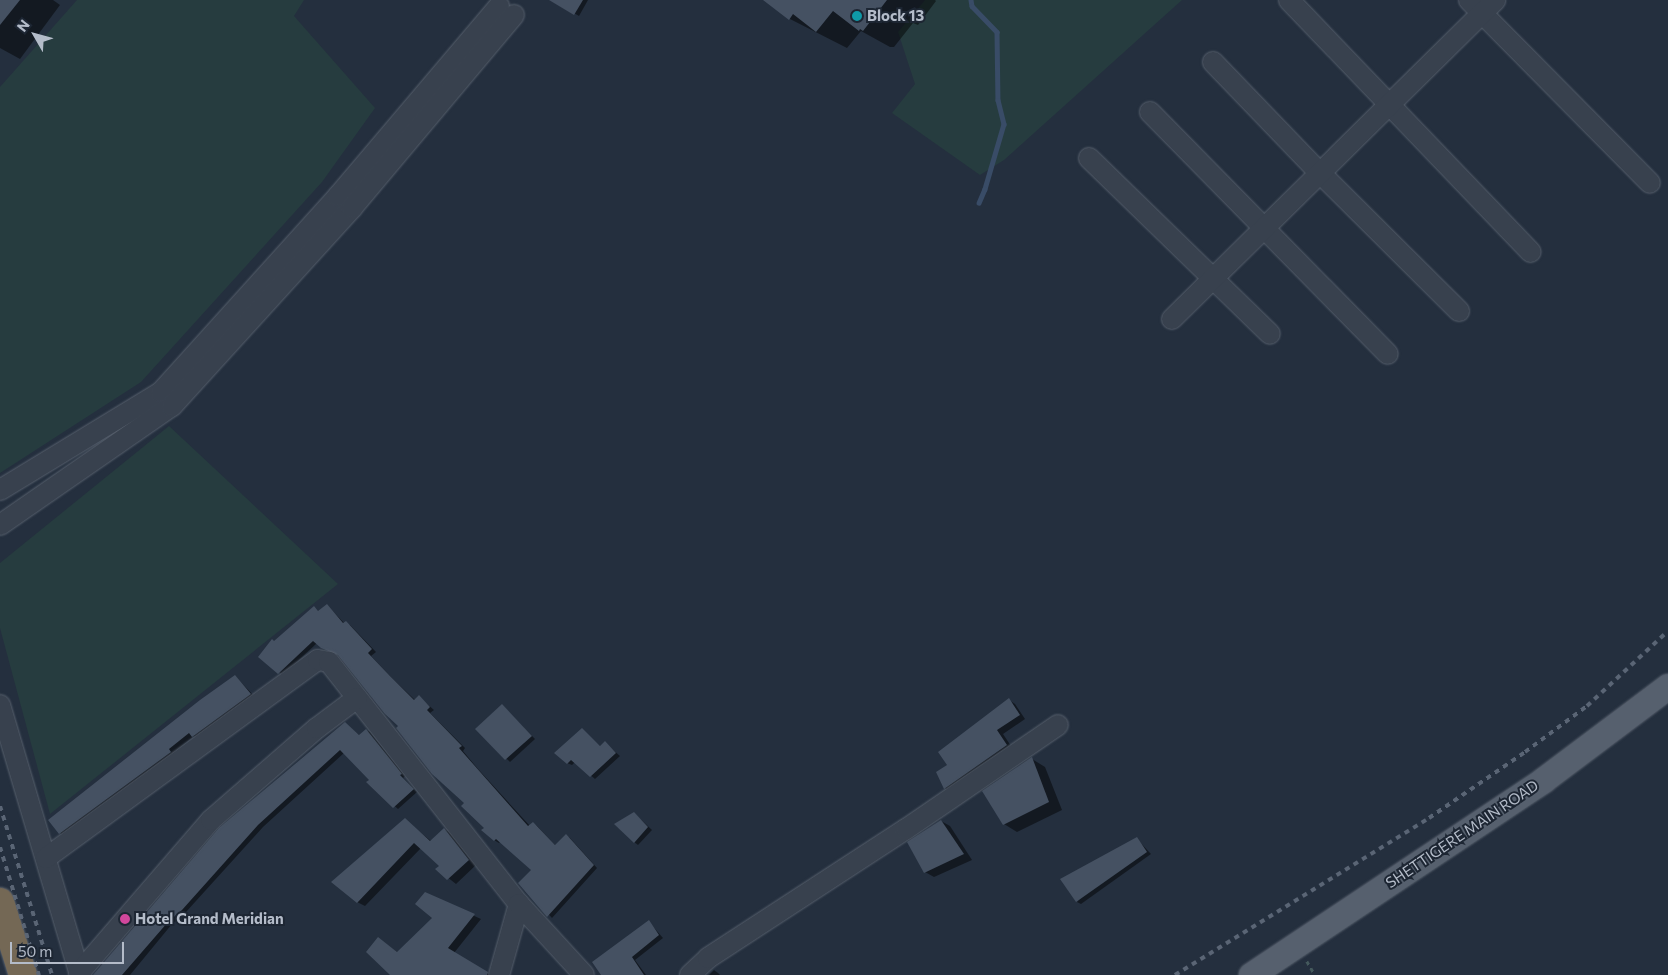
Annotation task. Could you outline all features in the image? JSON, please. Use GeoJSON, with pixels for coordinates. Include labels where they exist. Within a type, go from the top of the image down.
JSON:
{"type":"FeatureCollection","features":[{"type":"Feature","properties":{"kind":"highway"},"geometry":{"type":"LineString","coordinates":[[0,902],[23,975]]}},
{"type":"Feature","properties":{"kind":"main road","name":"SHETTIGERE MAIN ROAD"},"geometry":{"type":"LineString","coordinates":[[1251,975],[1543,780],[1668,686]]}},
{"type":"Feature","properties":{"kind":"street"},"geometry":{"type":"LineString","coordinates":[[1289,0],[1531,252]]}},
{"type":"Feature","properties":{"kind":"street"},"geometry":{"type":"LineString","coordinates":[[1172,319],[1390,104],[1482,4],[1650,183]]}},
{"type":"Feature","properties":{"kind":"street"},"geometry":{"type":"LineString","coordinates":[[0,525],[163,401],[338,196],[506,11]]}},
{"type":"Feature","properties":{"kind":"street"},"geometry":{"type":"LineString","coordinates":[[1213,62],[1320,173],[1459,311]]}},
{"type":"Feature","properties":{"kind":"street"},"geometry":{"type":"LineString","coordinates":[[1150,112],[1388,354]]}},
{"type":"Feature","properties":{"kind":"street"},"geometry":{"type":"LineString","coordinates":[[1089,158],[1270,334]]}},
{"type":"Feature","properties":{"kind":"street"},"geometry":{"type":"LineString","coordinates":[[0,490],[163,401]]}},
{"type":"Feature","properties":{"kind":"street"},"geometry":{"type":"LineString","coordinates":[[46,858],[318,660],[329,662],[519,904],[584,975]]}},
{"type":"Feature","properties":{"kind":"street"},"geometry":{"type":"LineString","coordinates":[[79,974],[212,820],[317,728],[356,698]]}},
{"type":"Feature","properties":{"kind":"street"},"geometry":{"type":"LineString","coordinates":[[0,705],[79,974]]}},
{"type":"Feature","properties":{"kind":"street"},"geometry":{"type":"LineString","coordinates":[[690,975],[708,958],[906,829],[1058,725]]}},
{"type":"Feature","properties":{"kind":"street"},"geometry":{"type":"LineString","coordinates":[[499,975],[519,904]]}},
{"type":"Feature","properties":{"kind":"green space"},"geometry":{"type":"Polygon","coordinates":[[[77,0],[304,0],[294,16],[375,108],[322,182],[141,382],[0,473],[0,87],[77,0]]]}},
{"type":"Feature","properties":{"kind":"green space"},"geometry":{"type":"Polygon","coordinates":[[[925,0],[1182,0],[1004,160],[980,175],[892,113],[915,84],[898,32],[925,0]]]}},
{"type":"Feature","properties":{"kind":"green space"},"geometry":{"type":"Polygon","coordinates":[[[169,426],[338,584],[50,814],[0,628],[0,563],[169,426]]]}},
{"type":"Feature","properties":{"kind":"building"},"geometry":{"type":"Polygon","coordinates":[[[0,0],[20,0],[0,25],[0,0]]]}},
{"type":"Feature","properties":{"kind":"building"},"geometry":{"type":"Polygon","coordinates":[[[549,0],[583,0],[574,15],[549,0]]]}},
{"type":"Feature","properties":{"kind":"building","name":"Block 13"},"geometry":{"type":"Polygon","coordinates":[[[763,0],[887,0],[863,31],[860,29],[859,31],[833,11],[816,32],[793,14],[789,20],[763,0]]]}},
{"type":"Feature","properties":{"kind":"building"},"geometry":{"type":"Polygon","coordinates":[[[327,604],[343,623],[346,621],[372,649],[368,653],[414,700],[419,695],[430,707],[427,710],[462,746],[459,748],[528,826],[533,822],[555,845],[566,834],[594,865],[547,917],[518,883],[531,870],[496,839],[494,841],[481,830],[484,828],[461,806],[464,803],[432,774],[396,728],[398,726],[385,714],[338,655],[321,648],[313,641],[278,674],[258,657],[272,639],[274,641],[314,606],[318,611],[327,604]]]}},
{"type":"Feature","properties":{"kind":"building"},"geometry":{"type":"Polygon","coordinates":[[[235,675],[251,694],[192,737],[189,733],[169,749],[171,752],[59,834],[48,820],[200,700],[235,675]]]}},
{"type":"Feature","properties":{"kind":"building"},"geometry":{"type":"Polygon","coordinates":[[[1009,698],[1020,715],[997,730],[1007,745],[944,789],[936,772],[947,765],[938,752],[1009,698]]]}},
{"type":"Feature","properties":{"kind":"building"},"geometry":{"type":"Polygon","coordinates":[[[502,704],[532,736],[505,760],[475,729],[502,704]]]}},
{"type":"Feature","properties":{"kind":"building"},"geometry":{"type":"Polygon","coordinates":[[[345,722],[359,735],[366,729],[402,774],[400,775],[414,789],[393,808],[366,782],[369,780],[340,750],[258,825],[182,910],[168,922],[122,975],[93,975],[219,828],[345,722]]]}},
{"type":"Feature","properties":{"kind":"building"},"geometry":{"type":"Polygon","coordinates":[[[582,728],[600,746],[605,741],[616,753],[590,777],[571,760],[567,764],[554,753],[582,728]]]}},
{"type":"Feature","properties":{"kind":"building"},"geometry":{"type":"Polygon","coordinates":[[[1032,757],[1049,802],[1003,825],[982,791],[1032,757]]]}},
{"type":"Feature","properties":{"kind":"building"},"geometry":{"type":"Polygon","coordinates":[[[634,812],[648,827],[634,843],[614,824],[634,812]]]}},
{"type":"Feature","properties":{"kind":"building"},"geometry":{"type":"Polygon","coordinates":[[[405,818],[430,841],[444,828],[469,860],[447,880],[435,869],[439,866],[414,843],[357,903],[331,882],[405,818]]]}},
{"type":"Feature","properties":{"kind":"building"},"geometry":{"type":"Polygon","coordinates":[[[941,820],[964,854],[924,873],[907,842],[941,820]]]}},
{"type":"Feature","properties":{"kind":"building"},"geometry":{"type":"Polygon","coordinates":[[[1137,837],[1147,852],[1076,902],[1060,879],[1137,837]]]}},
{"type":"Feature","properties":{"kind":"building"},"geometry":{"type":"Polygon","coordinates":[[[425,892],[475,914],[448,948],[488,972],[487,975],[390,975],[366,952],[378,937],[397,952],[432,918],[415,904],[425,892]]]}},
{"type":"Feature","properties":{"kind":"building"},"geometry":{"type":"Polygon","coordinates":[[[649,920],[659,935],[632,957],[644,975],[601,975],[592,962],[649,920]]]}},
{"type":"Feature","properties":{"kind":"waterway"},"geometry":{"type":"LineString","coordinates":[[971,0],[972,6],[997,32],[998,100],[1004,124],[979,203]]}},
{"type":"Feature","properties":{"kind":"railway"},"geometry":{"type":"LineString","coordinates":[[1175,975],[1429,818],[1525,752],[1587,706],[1668,631]]}},
{"type":"Feature","properties":{"kind":"railway"},"geometry":{"type":"LineString","coordinates":[[0,806],[52,975]]}},
{"type":"Feature","properties":{"kind":"railway"},"geometry":{"type":"LineString","coordinates":[[0,847],[39,975]]}},
{"type":"Feature","properties":{"kind":"place","name":"Block 13"},"geometry":{"type":"Point","coordinates":[857,16]}},
{"type":"Feature","properties":{"kind":"place","name":"Hotel Grand Meridian"},"geometry":{"type":"Point","coordinates":[125,919]}}]}
